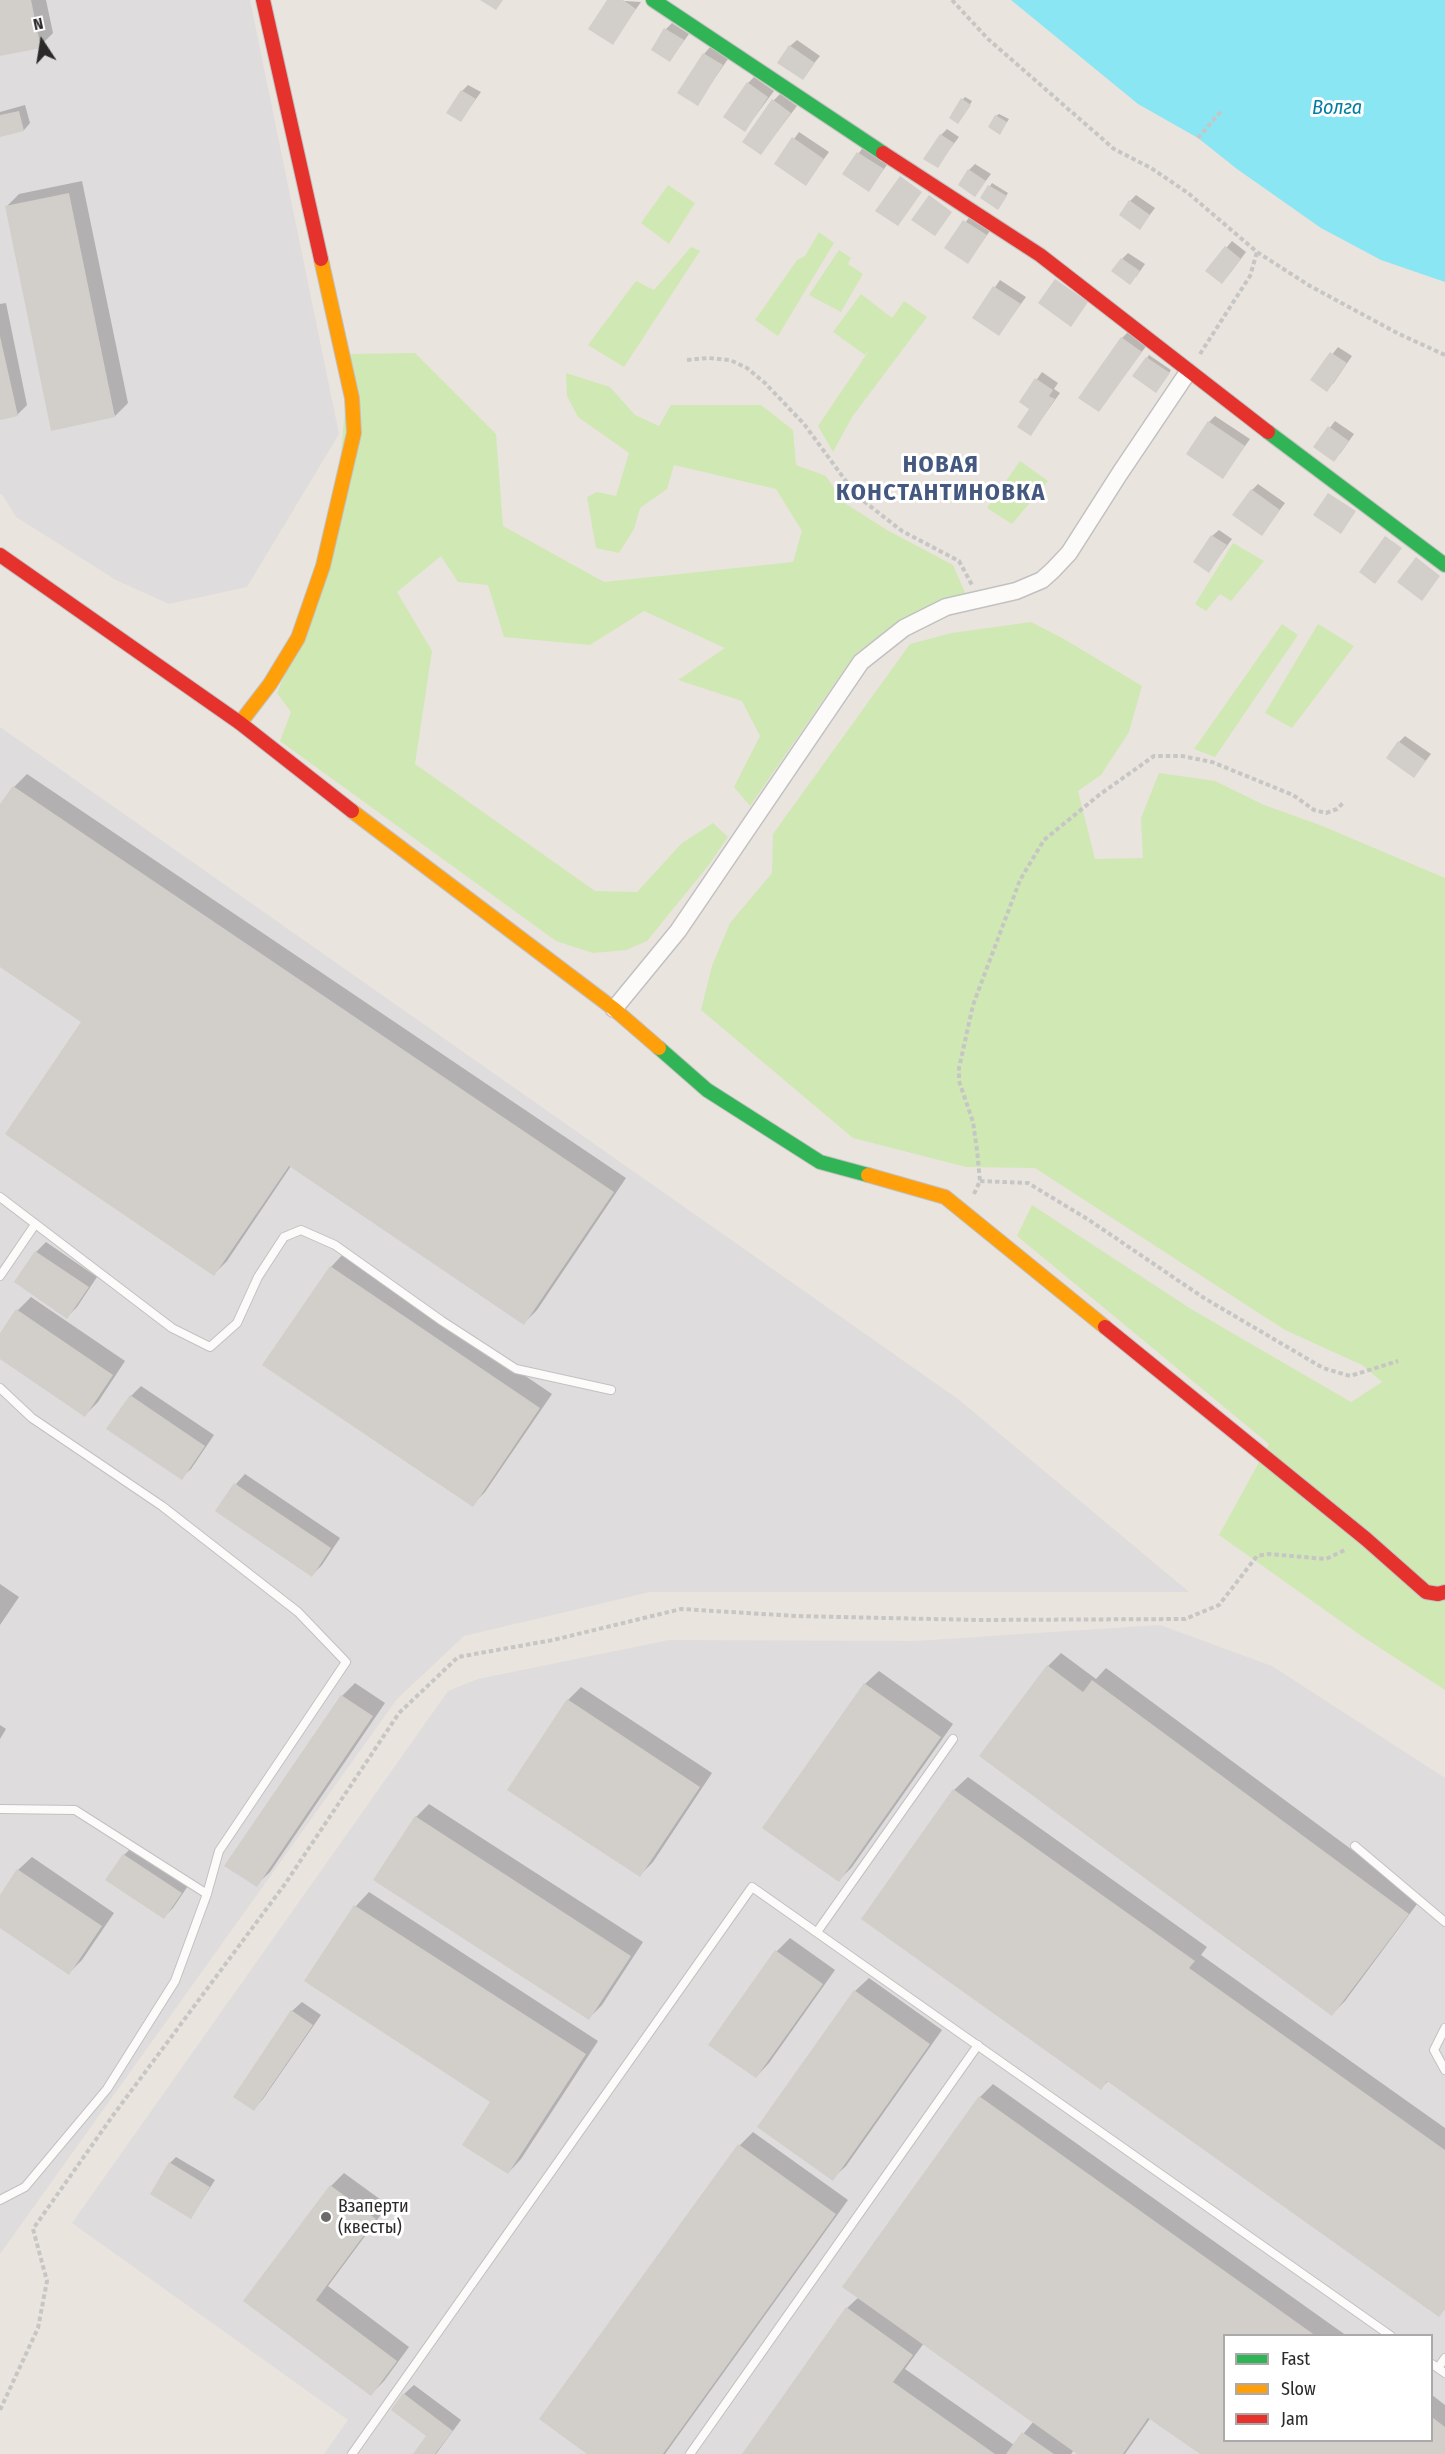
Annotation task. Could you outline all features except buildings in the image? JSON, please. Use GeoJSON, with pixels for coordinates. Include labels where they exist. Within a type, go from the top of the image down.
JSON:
{"type":"FeatureCollection","features":[{"type":"Feature","properties":{"kind":"street"},"geometry":{"type":"LineString","coordinates":[[240,723],[270,684],[298,638],[323,567],[354,433],[352,398],[263,0]]}},
{"type":"Feature","properties":{"kind":"street"},"geometry":{"type":"LineString","coordinates":[[653,0],[763,75],[1040,255],[1188,372],[1445,565]]}},
{"type":"Feature","properties":{"kind":"street"},"geometry":{"type":"LineString","coordinates":[[614,1009],[678,931],[861,662],[904,628],[946,607],[1016,591],[1042,580],[1069,553],[1188,372]]}},
{"type":"Feature","properties":{"kind":"street"},"geometry":{"type":"LineString","coordinates":[[0,555],[240,723],[419,863],[614,1009],[707,1089],[820,1162],[945,1197],[1366,1539],[1426,1592],[1438,1594],[1445,1592]]}},
{"type":"Feature","properties":{"kind":"lane"},"geometry":{"type":"LineString","coordinates":[[0,1197],[34,1226],[171,1328],[210,1347],[237,1323],[258,1277],[284,1237],[301,1230],[335,1245],[442,1321],[516,1369],[612,1390]]}},
{"type":"Feature","properties":{"kind":"lane"},"geometry":{"type":"LineString","coordinates":[[0,1276],[34,1226]]}},
{"type":"Feature","properties":{"kind":"lane"},"geometry":{"type":"LineString","coordinates":[[0,1388],[32,1418],[162,1506],[298,1612],[346,1662],[219,1851],[207,1894],[175,1981],[107,2089],[25,2187],[0,2200]]}},
{"type":"Feature","properties":{"kind":"lane"},"geometry":{"type":"LineString","coordinates":[[817,1932],[953,1739]]}},
{"type":"Feature","properties":{"kind":"lane"},"geometry":{"type":"LineString","coordinates":[[0,1809],[75,1810],[207,1894]]}},
{"type":"Feature","properties":{"kind":"lane"},"geometry":{"type":"LineString","coordinates":[[1355,1846],[1445,1922]]}},
{"type":"Feature","properties":{"kind":"lane"},"geometry":{"type":"LineString","coordinates":[[352,2454],[752,1887],[1388,2334]]}},
{"type":"Feature","properties":{"kind":"lane"},"geometry":{"type":"LineString","coordinates":[[1445,2028],[1434,2050],[1445,2070]]}},
{"type":"Feature","properties":{"kind":"lane"},"geometry":{"type":"LineString","coordinates":[[690,2454],[978,2045]]}},
{"type":"Feature","properties":{"kind":"lane"},"geometry":{"type":"LineString","coordinates":[[1438,2368],[1445,2358]]}},
{"type":"Feature","properties":{"kind":"path"},"geometry":{"type":"LineString","coordinates":[[952,0],[988,39],[1114,149],[1151,168],[1188,194],[1257,252],[1310,286],[1399,334],[1445,355]]}},
{"type":"Feature","properties":{"kind":"path"},"geometry":{"type":"LineString","coordinates":[[1198,138],[1222,110]]}},
{"type":"Feature","properties":{"kind":"path"},"geometry":{"type":"LineString","coordinates":[[1188,372],[1250,276],[1257,252]]}},
{"type":"Feature","properties":{"kind":"path"},"geometry":{"type":"LineString","coordinates":[[687,360],[708,358],[730,360],[747,368],[765,383],[804,424],[857,496],[902,531],[959,561],[980,599]]}},
{"type":"Feature","properties":{"kind":"path"},"geometry":{"type":"LineString","coordinates":[[965,1214],[980,1180],[973,1122],[959,1081],[958,1068],[973,1005],[1020,880],[1044,840],[1099,795],[1154,756],[1182,756],[1212,762],[1293,795],[1314,810],[1326,813],[1336,809],[1344,802]]}},
{"type":"Feature","properties":{"kind":"path"},"geometry":{"type":"LineString","coordinates":[[980,1180],[1028,1183],[1089,1220],[1204,1298],[1323,1368],[1350,1376],[1398,1361]]}},
{"type":"Feature","properties":{"kind":"path"},"geometry":{"type":"LineString","coordinates":[[0,2410],[38,2328],[47,2281],[33,2229],[114,2114],[285,1884],[399,1713],[458,1657],[553,1640],[681,1609],[796,1616],[978,1620],[1185,1619],[1219,1605],[1257,1556],[1269,1554],[1326,1560],[1366,1539]]}},
{"type":"Feature","properties":{"kind":"shaded area"},"geometry":{"type":"Polygon","coordinates":[[[0,0],[250,0],[339,434],[247,587],[169,604],[116,580],[16,517],[2,494],[0,495],[0,0]]]}},
{"type":"Feature","properties":{"kind":"shaded area"},"geometry":{"type":"Polygon","coordinates":[[[0,727],[958,1399],[1189,1592],[650,1592],[464,1636],[397,1699],[0,2254],[0,727]]]}},
{"type":"Feature","properties":{"kind":"shaded area"},"geometry":{"type":"Polygon","coordinates":[[[1160,1625],[1272,1666],[1445,1778],[1445,2454],[324,2454],[348,2420],[72,2223],[448,1691],[478,1679],[669,1640],[915,1641],[1160,1625]]]}},
{"type":"Feature","properties":{"kind":"green space"},"geometry":{"type":"Polygon","coordinates":[[[668,185],[695,203],[669,244],[641,223],[668,185]]]}},
{"type":"Feature","properties":{"kind":"green space"},"geometry":{"type":"Polygon","coordinates":[[[819,232],[834,243],[778,336],[755,320],[797,260],[805,256],[819,232]]]}},
{"type":"Feature","properties":{"kind":"green space"},"geometry":{"type":"Polygon","coordinates":[[[691,247],[700,251],[624,367],[588,345],[636,281],[654,290],[691,247]]]}},
{"type":"Feature","properties":{"kind":"green space"},"geometry":{"type":"Polygon","coordinates":[[[839,250],[851,258],[848,264],[863,274],[841,312],[809,295],[839,250]]]}},
{"type":"Feature","properties":{"kind":"green space"},"geometry":{"type":"Polygon","coordinates":[[[861,294],[892,318],[904,301],[927,317],[852,417],[833,452],[818,426],[870,349],[865,355],[833,332],[861,294]]]}},
{"type":"Feature","properties":{"kind":"green space"},"geometry":{"type":"Polygon","coordinates":[[[415,353],[496,434],[503,526],[604,582],[793,562],[802,531],[776,489],[674,465],[667,489],[640,508],[634,529],[619,553],[596,548],[587,497],[597,492],[616,496],[629,453],[578,417],[567,396],[566,373],[610,387],[635,415],[659,426],[671,405],[761,405],[793,430],[796,465],[826,476],[843,502],[887,530],[953,565],[967,597],[905,618],[855,654],[750,806],[734,787],[760,736],[742,701],[678,680],[725,648],[644,611],[590,645],[504,637],[488,585],[458,582],[441,556],[397,592],[432,651],[415,764],[595,891],[637,892],[682,843],[713,823],[728,837],[708,866],[647,941],[626,950],[593,953],[556,941],[280,741],[291,712],[277,693],[331,561],[350,354],[415,353]]]}},
{"type":"Feature","properties":{"kind":"green space"},"geometry":{"type":"Polygon","coordinates":[[[1020,461],[1048,481],[1012,524],[987,508],[1020,461]]]}},
{"type":"Feature","properties":{"kind":"green space"},"geometry":{"type":"Polygon","coordinates":[[[1233,543],[1264,561],[1231,601],[1220,594],[1206,611],[1195,604],[1233,543]]]}},
{"type":"Feature","properties":{"kind":"green space"},"geometry":{"type":"Polygon","coordinates":[[[1031,622],[1142,686],[1129,732],[1101,775],[1078,791],[1095,859],[1143,858],[1141,818],[1159,773],[1215,781],[1264,805],[1320,825],[1445,878],[1445,1690],[1363,1637],[1219,1535],[1269,1444],[1017,1236],[1032,1205],[1191,1309],[1351,1402],[1382,1382],[1362,1365],[1285,1330],[1035,1168],[966,1167],[853,1138],[701,1010],[712,966],[730,923],[772,873],[773,834],[910,644],[952,633],[1031,622]]]}},
{"type":"Feature","properties":{"kind":"green space"},"geometry":{"type":"Polygon","coordinates":[[[1282,624],[1298,635],[1215,757],[1194,749],[1282,624]]]}},
{"type":"Feature","properties":{"kind":"green space"},"geometry":{"type":"Polygon","coordinates":[[[1318,624],[1354,646],[1292,728],[1265,713],[1318,624]]]}},
{"type":"Feature","properties":{"kind":"water","name":"Волга"},"geometry":{"type":"Polygon","coordinates":[[[1011,0],[1445,0],[1445,282],[1381,260],[1321,228],[1237,169],[1198,138],[1138,104],[1011,0]]]}},
{"type":"Feature","properties":{"kind":"traffic: fast"},"geometry":{"type":"LineString","coordinates":[[653,0],[883,153]]}},
{"type":"Feature","properties":{"kind":"traffic: fast"},"geometry":{"type":"LineString","coordinates":[[1268,432],[1445,565]]}},
{"type":"Feature","properties":{"kind":"traffic: fast"},"geometry":{"type":"LineString","coordinates":[[659,1048],[707,1090],[820,1162],[868,1175]]}},
{"type":"Feature","properties":{"kind":"traffic: slow"},"geometry":{"type":"LineString","coordinates":[[240,723],[270,684],[298,638],[323,566],[354,433],[352,398],[321,259]]}},
{"type":"Feature","properties":{"kind":"traffic: slow"},"geometry":{"type":"LineString","coordinates":[[352,811],[614,1009],[659,1048]]}},
{"type":"Feature","properties":{"kind":"traffic: slow"},"geometry":{"type":"LineString","coordinates":[[868,1175],[945,1197],[1105,1327]]}},
{"type":"Feature","properties":{"kind":"traffic: jam"},"geometry":{"type":"LineString","coordinates":[[263,0],[321,259]]}},
{"type":"Feature","properties":{"kind":"traffic: jam"},"geometry":{"type":"LineString","coordinates":[[883,153],[1040,255],[1268,432]]}},
{"type":"Feature","properties":{"kind":"traffic: jam"},"geometry":{"type":"LineString","coordinates":[[0,555],[240,723],[352,811]]}},
{"type":"Feature","properties":{"kind":"traffic: jam"},"geometry":{"type":"LineString","coordinates":[[1105,1327],[1366,1539],[1426,1592],[1438,1594],[1445,1592]]}},
{"type":"Feature","properties":{"kind":"place","name":"Взаперти (квесты)"},"geometry":{"type":"Point","coordinates":[326,2217]}},
{"type":"Feature","properties":{"kind":"district","name":"НОВАЯ КОНСТАНТИНОВКА"},"geometry":{"type":"Point","coordinates":[941,479]}}]}
